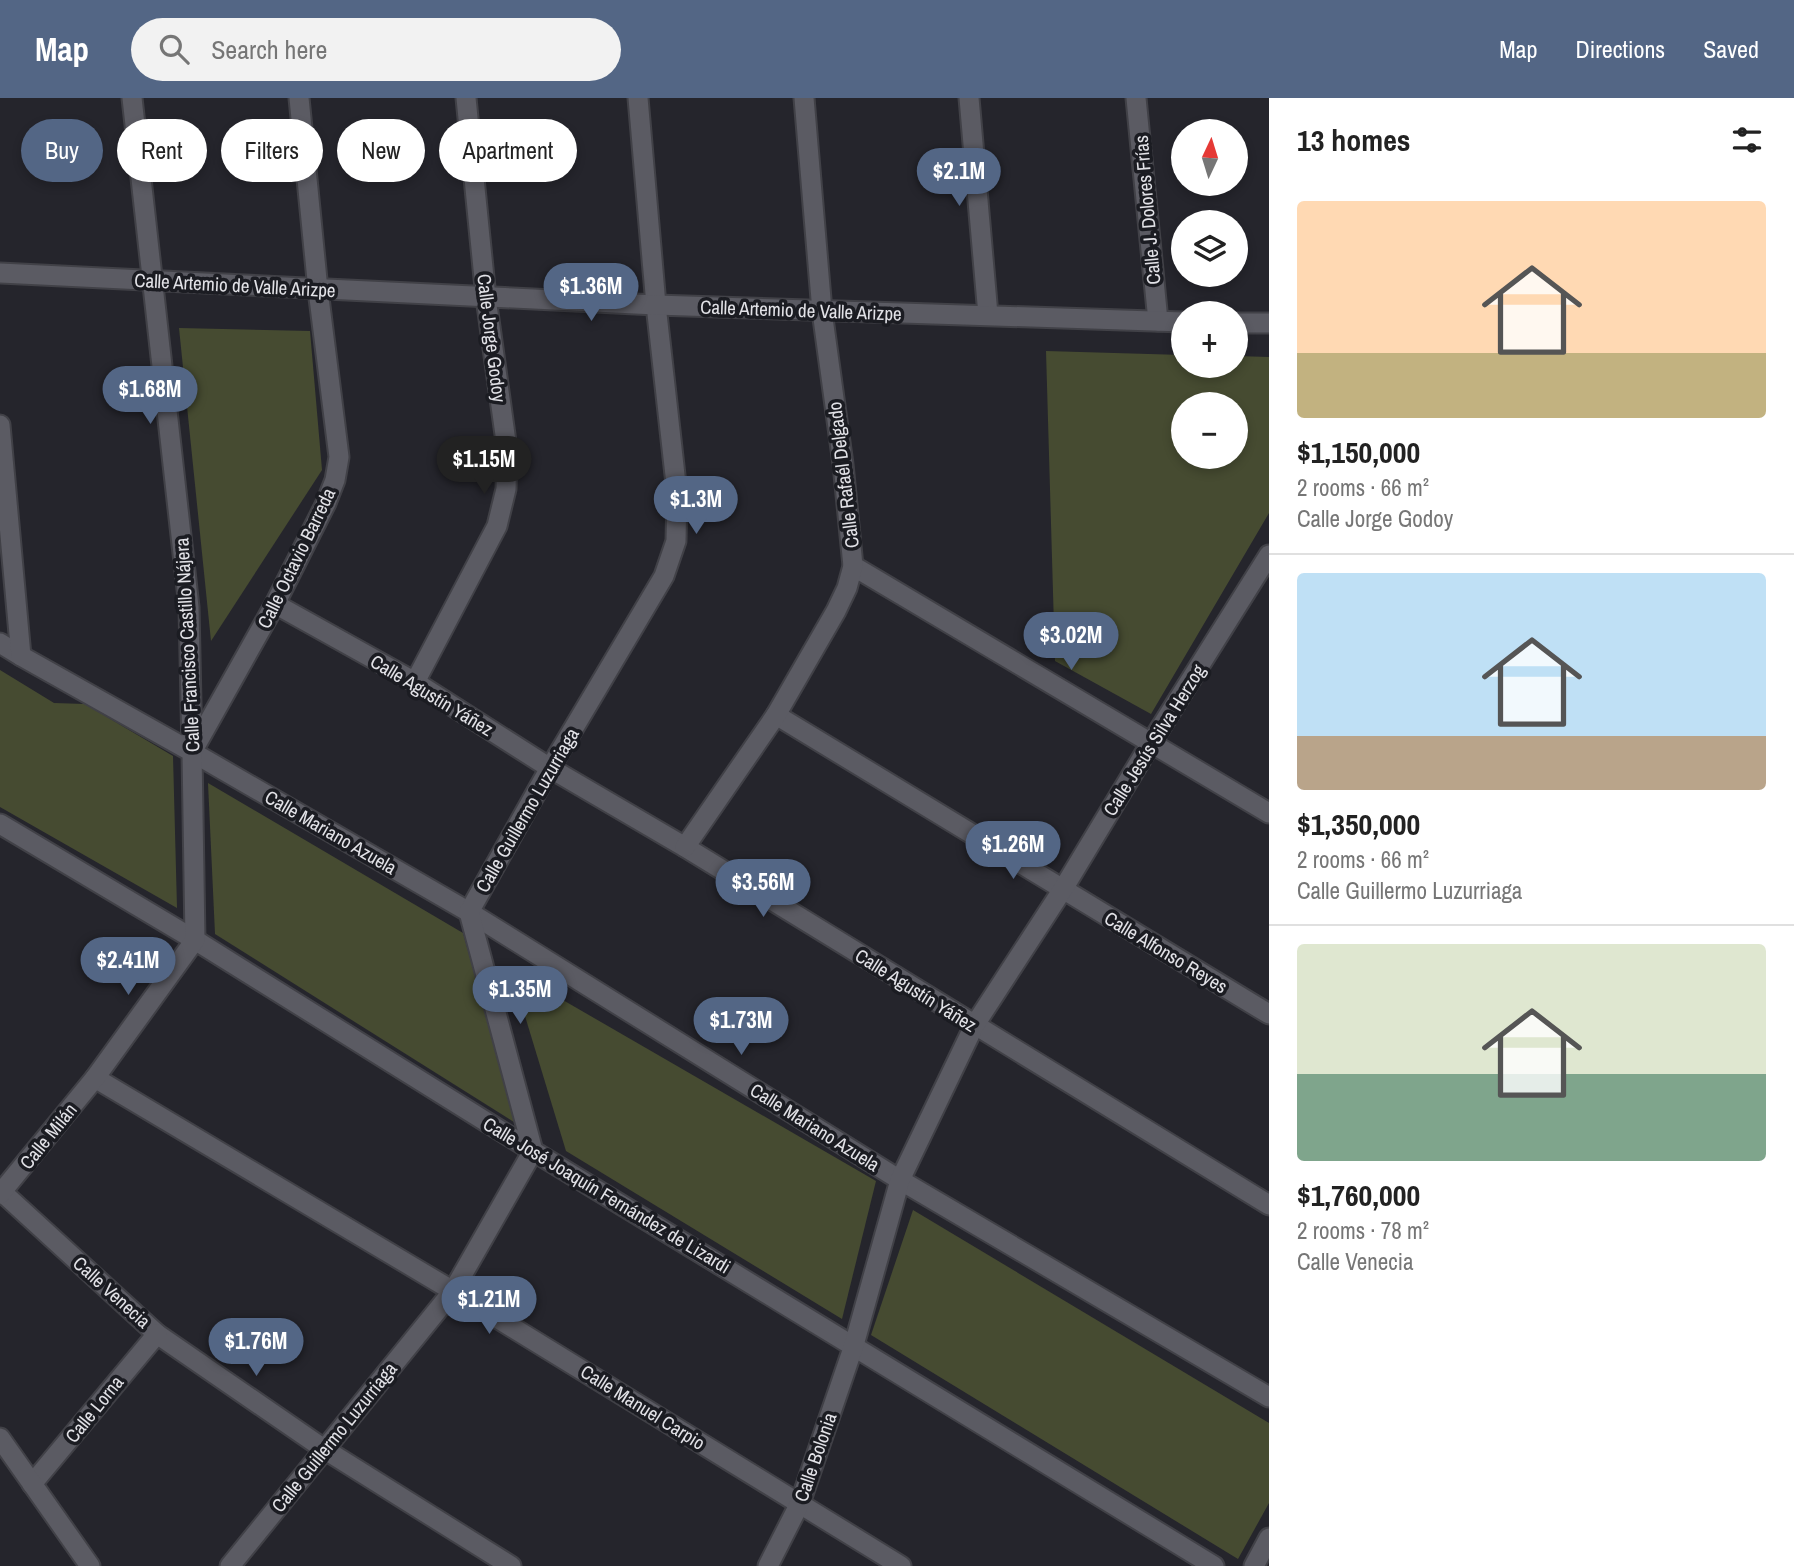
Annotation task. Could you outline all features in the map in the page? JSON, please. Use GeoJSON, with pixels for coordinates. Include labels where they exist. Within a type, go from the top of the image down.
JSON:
{"type":"FeatureCollection","features":[{"type":"Feature","properties":{"kind":"street","name":"Calle Francisco Castillo Nájera"},"geometry":{"type":"LineString","coordinates":[[132,98],[189,607],[195,940]]}},
{"type":"Feature","properties":{"kind":"street","name":"Calle Octavio Barreda"},"geometry":{"type":"LineString","coordinates":[[192,752],[275,604],[335,480],[338,457],[299,98]]}},
{"type":"Feature","properties":{"kind":"street","name":"Calle Jorge Godoy"},"geometry":{"type":"LineString","coordinates":[[415,682],[497,526],[506,489],[507,449],[486,298],[466,98]]}},
{"type":"Feature","properties":{"kind":"street","name":"Calle Guillermo Luzurriaga"},"geometry":{"type":"LineString","coordinates":[[230,1566],[453,1291],[533,1151],[469,912],[550,768],[664,576],[676,541],[677,493],[656,306],[638,98]]}},
{"type":"Feature","properties":{"kind":"street","name":"Calle Rafaél Delgado"},"geometry":{"type":"LineString","coordinates":[[685,847],[776,715],[836,611],[847,589],[853,566],[843,464],[822,311],[804,98]]}},
{"type":"Feature","properties":{"kind":"street"},"geometry":{"type":"LineString","coordinates":[[969,98],[988,315]]}},
{"type":"Feature","properties":{"kind":"street","name":"Calle J. Dolores Frías"},"geometry":{"type":"LineString","coordinates":[[1136,98],[1158,321]]}},
{"type":"Feature","properties":{"kind":"street","name":"Calle Artemio de Valle Arizpe"},"geometry":{"type":"LineString","coordinates":[[0,273],[656,306],[1171,322]]}},
{"type":"Feature","properties":{"kind":"street"},"geometry":{"type":"LineString","coordinates":[[1248,323],[1269,323]]}},
{"type":"Feature","properties":{"kind":"street"},"geometry":{"type":"LineString","coordinates":[[0,425],[21,656]]}},
{"type":"Feature","properties":{"kind":"street","name":"Calle Jesús Silva Herzog"},"geometry":{"type":"LineString","coordinates":[[854,1345],[900,1180],[974,1026],[1063,888],[1269,555]]}},
{"type":"Feature","properties":{"kind":"street"},"geometry":{"type":"LineString","coordinates":[[853,566],[1269,813]]}},
{"type":"Feature","properties":{"kind":"street","name":"Calle Agustín Yáñez"},"geometry":{"type":"LineString","coordinates":[[275,604],[415,682],[550,768],[685,847],[1269,1205]]}},
{"type":"Feature","properties":{"kind":"street","name":"Calle Mariano Azuela"},"geometry":{"type":"LineString","coordinates":[[0,643],[469,912],[900,1180],[1269,1397]]}},
{"type":"Feature","properties":{"kind":"street","name":"Calle Alfonso Reyes"},"geometry":{"type":"LineString","coordinates":[[776,715],[1269,1014]]}},
{"type":"Feature","properties":{"kind":"street","name":"Calle José Joaquín Fernández de Lizardi"},"geometry":{"type":"LineString","coordinates":[[0,824],[195,940],[533,1151],[1214,1566]]}},
{"type":"Feature","properties":{"kind":"street"},"geometry":{"type":"LineString","coordinates":[[95,1078],[195,940]]}},
{"type":"Feature","properties":{"kind":"street","name":"Calle Milán"},"geometry":{"type":"LineString","coordinates":[[1,1193],[95,1078]]}},
{"type":"Feature","properties":{"kind":"street","name":"Calle Manuel Carpio"},"geometry":{"type":"LineString","coordinates":[[95,1078],[453,1291],[901,1566]]}},
{"type":"Feature","properties":{"kind":"street","name":"Calle Venecia"},"geometry":{"type":"LineString","coordinates":[[1,1193],[157,1334],[324,1450],[504,1565]]}},
{"type":"Feature","properties":{"kind":"street","name":"Calle Lorna"},"geometry":{"type":"LineString","coordinates":[[32,1485],[157,1334]]}},
{"type":"Feature","properties":{"kind":"street","name":"Calle Bolonia"},"geometry":{"type":"LineString","coordinates":[[768,1566],[800,1503],[854,1345]]}},
{"type":"Feature","properties":{"kind":"street"},"geometry":{"type":"LineString","coordinates":[[0,1438],[90,1566]]}},
{"type":"Feature","properties":{"kind":"street"},"geometry":{"type":"LineString","coordinates":[[1254,1566],[1269,1538]]}},
{"type":"Feature","properties":{"kind":"green space"},"geometry":{"type":"Polygon","coordinates":[[[179,328],[310,331],[322,470],[211,641],[179,328]]]}},
{"type":"Feature","properties":{"kind":"green space"},"geometry":{"type":"Polygon","coordinates":[[[1046,351],[1171,355],[1171,378],[1248,378],[1248,356],[1269,357],[1269,513],[1151,714],[1055,661],[1046,351]]]}},
{"type":"Feature","properties":{"kind":"green space"},"geometry":{"type":"Polygon","coordinates":[[[0,670],[54,703],[85,704],[173,756],[177,908],[0,807],[0,670]]]}},
{"type":"Feature","properties":{"kind":"green space"},"geometry":{"type":"Polygon","coordinates":[[[208,783],[463,933],[517,1124],[215,934],[208,783]]]}},
{"type":"Feature","properties":{"kind":"green space"},"geometry":{"type":"Polygon","coordinates":[[[511,970],[876,1181],[842,1319],[566,1151],[511,970]]]}},
{"type":"Feature","properties":{"kind":"green space"},"geometry":{"type":"Polygon","coordinates":[[[913,1210],[1269,1423],[1269,1503],[1238,1559],[871,1335],[913,1210]]]}}]}
